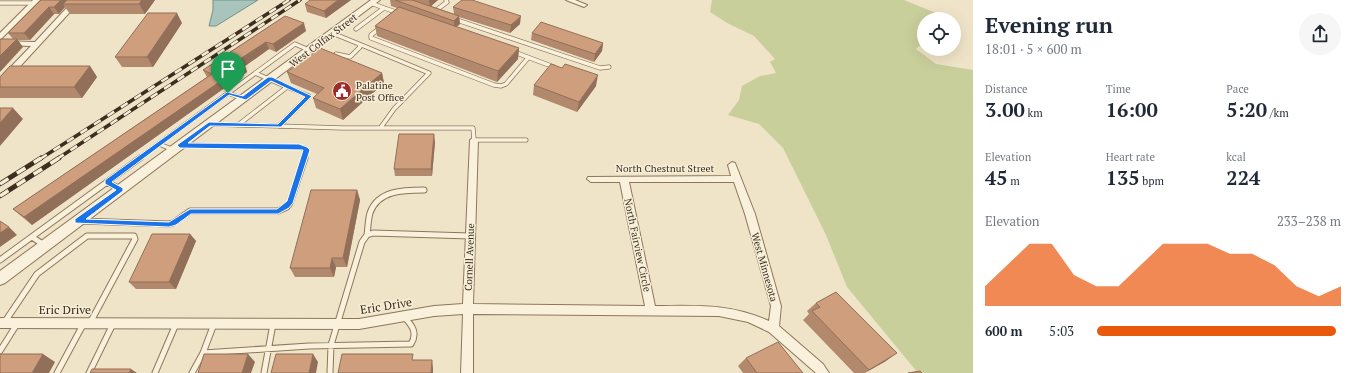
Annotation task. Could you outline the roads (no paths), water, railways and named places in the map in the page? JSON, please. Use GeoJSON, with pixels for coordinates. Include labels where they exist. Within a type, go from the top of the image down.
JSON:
{"type":"FeatureCollection","features":[{"type":"Feature","properties":{"kind":"street"},"geometry":{"type":"LineString","coordinates":[[0,83],[78,0]]}},
{"type":"Feature","properties":{"kind":"street"},"geometry":{"type":"LineString","coordinates":[[0,37],[36,1]]}},
{"type":"Feature","properties":{"kind":"street"},"geometry":{"type":"LineString","coordinates":[[573,1],[584,5]]}},
{"type":"Feature","properties":{"kind":"street","name":"West Colfax Street"},"geometry":{"type":"LineString","coordinates":[[0,279],[314,48],[332,33],[377,4]]}},
{"type":"Feature","properties":{"kind":"street"},"geometry":{"type":"LineString","coordinates":[[0,43],[37,44]]}},
{"type":"Feature","properties":{"kind":"street","name":"Cornell Avenue"},"geometry":{"type":"LineString","coordinates":[[467,373],[474,140]]}},
{"type":"Feature","properties":{"kind":"street","name":"West Minnesota"},"geometry":{"type":"LineString","coordinates":[[732,165],[750,214],[776,306],[773,328]]}},
{"type":"Feature","properties":{"kind":"street","name":"North Chestnut Street"},"geometry":{"type":"LineString","coordinates":[[592,180],[738,179]]}},
{"type":"Feature","properties":{"kind":"street","name":"North Fairview Circle"},"geometry":{"type":"LineString","coordinates":[[624,180],[652,311]]}},
{"type":"Feature","properties":{"kind":"street","name":"Eric Drive"},"geometry":{"type":"LineString","coordinates":[[2,323],[338,325],[359,324],[434,312],[468,310],[719,311],[749,317],[773,328]]}},
{"type":"Feature","properties":{"kind":"street"},"geometry":{"type":"LineString","coordinates":[[773,328],[823,373]]}},
{"type":"Feature","properties":{"kind":"lane"},"geometry":{"type":"LineString","coordinates":[[434,12],[447,2],[446,0]]}},
{"type":"Feature","properties":{"kind":"lane"},"geometry":{"type":"LineString","coordinates":[[0,3],[36,1]]}},
{"type":"Feature","properties":{"kind":"lane"},"geometry":{"type":"LineString","coordinates":[[356,29],[377,4],[407,16]]}},
{"type":"Feature","properties":{"kind":"lane"},"geometry":{"type":"LineString","coordinates":[[427,9],[441,14]]}},
{"type":"Feature","properties":{"kind":"lane"},"geometry":{"type":"LineString","coordinates":[[394,18],[400,13]]}},
{"type":"Feature","properties":{"kind":"lane"},"geometry":{"type":"LineString","coordinates":[[449,17],[600,68],[609,67]]}},
{"type":"Feature","properties":{"kind":"lane"},"geometry":{"type":"LineString","coordinates":[[383,26],[371,35],[371,38],[494,85],[501,86],[506,84],[528,58]]}},
{"type":"Feature","properties":{"kind":"lane"},"geometry":{"type":"LineString","coordinates":[[332,33],[429,73],[394,109],[380,127]]}},
{"type":"Feature","properties":{"kind":"lane"},"geometry":{"type":"LineString","coordinates":[[0,260],[295,44],[314,48]]}},
{"type":"Feature","properties":{"kind":"lane"},"geometry":{"type":"LineString","coordinates":[[332,53],[344,57],[350,57],[358,50],[360,47],[359,44]]}},
{"type":"Feature","properties":{"kind":"lane"},"geometry":{"type":"LineString","coordinates":[[508,50],[558,69]]}},
{"type":"Feature","properties":{"kind":"lane"},"geometry":{"type":"LineString","coordinates":[[255,73],[309,96],[279,126]]}},
{"type":"Feature","properties":{"kind":"lane"},"geometry":{"type":"LineString","coordinates":[[238,126],[288,87]]}},
{"type":"Feature","properties":{"kind":"lane"},"geometry":{"type":"LineString","coordinates":[[228,93],[244,99]]}},
{"type":"Feature","properties":{"kind":"lane"},"geometry":{"type":"LineString","coordinates":[[209,124],[343,128],[473,128],[474,140],[526,140]]}},
{"type":"Feature","properties":{"kind":"lane"},"geometry":{"type":"LineString","coordinates":[[78,221],[169,224],[173,223],[190,211],[278,211],[287,207],[290,203],[307,150],[299,146],[177,148],[159,144]]}},
{"type":"Feature","properties":{"kind":"lane"},"geometry":{"type":"LineString","coordinates":[[107,182],[121,189]]}},
{"type":"Feature","properties":{"kind":"lane"},"geometry":{"type":"LineString","coordinates":[[330,373],[331,345],[362,242],[367,235],[370,213],[375,203],[387,194],[403,190],[424,190]]}},
{"type":"Feature","properties":{"kind":"lane"},"geometry":{"type":"LineString","coordinates":[[367,235],[373,233],[470,236]]}},
{"type":"Feature","properties":{"kind":"lane"},"geometry":{"type":"LineString","coordinates":[[2,323],[38,274],[87,236],[134,236],[135,239],[87,324],[57,373]]}},
{"type":"Feature","properties":{"kind":"lane"},"geometry":{"type":"LineString","coordinates":[[32,237],[45,246]]}},
{"type":"Feature","properties":{"kind":"lane"},"geometry":{"type":"LineString","coordinates":[[203,353],[331,345],[412,344],[415,337],[414,330],[411,324],[404,317]]}},
{"type":"Feature","properties":{"kind":"lane"},"geometry":{"type":"LineString","coordinates":[[0,351],[18,323]]}},
{"type":"Feature","properties":{"kind":"lane"},"geometry":{"type":"LineString","coordinates":[[89,373],[114,324]]}},
{"type":"Feature","properties":{"kind":"lane"},"geometry":{"type":"LineString","coordinates":[[155,373],[176,324]]}},
{"type":"Feature","properties":{"kind":"lane"},"geometry":{"type":"LineString","coordinates":[[192,373],[203,353],[214,324]]}},
{"type":"Feature","properties":{"kind":"lane"},"geometry":{"type":"LineString","coordinates":[[264,373],[273,324]]}},
{"type":"Feature","properties":{"kind":"water"},"geometry":{"type":"Polygon","coordinates":[[[213,0],[258,0],[216,26],[209,26],[213,10],[213,0]]]}},
{"type":"Feature","properties":{"kind":"railway"},"geometry":{"type":"LineString","coordinates":[[40,159],[289,0]]}},
{"type":"Feature","properties":{"kind":"railway"},"geometry":{"type":"LineString","coordinates":[[57,159],[300,0]]}},
{"type":"Feature","properties":{"kind":"railway"},"geometry":{"type":"LineString","coordinates":[[0,184],[41,158]]}},
{"type":"Feature","properties":{"kind":"railway"},"geometry":{"type":"LineString","coordinates":[[0,196],[59,158]]}},
{"type":"Feature","properties":{"kind":"place","name":"Palatine Post Office"},"geometry":{"type":"Point","coordinates":[342,91]}}]}
